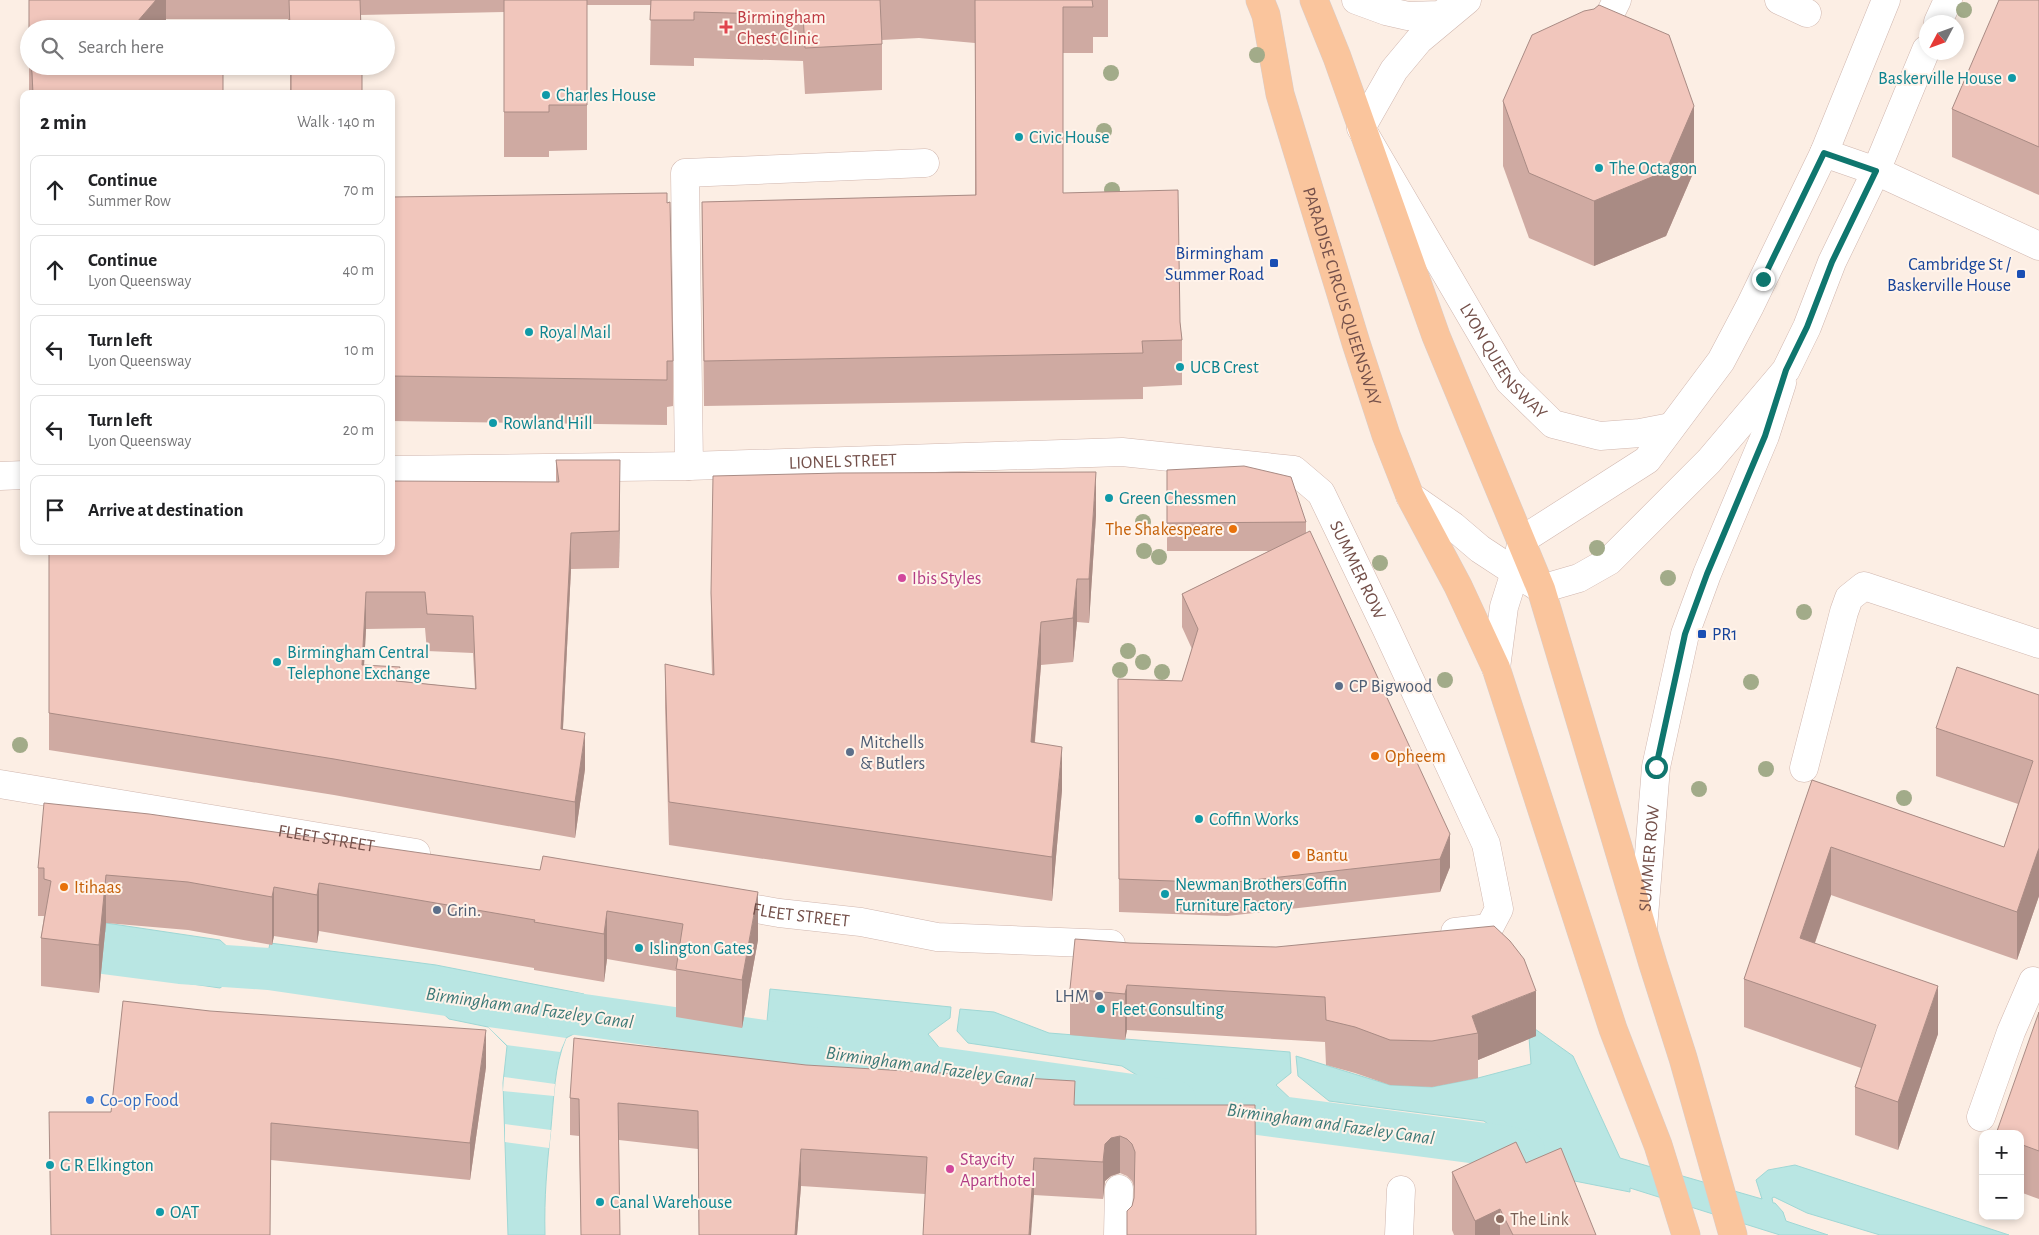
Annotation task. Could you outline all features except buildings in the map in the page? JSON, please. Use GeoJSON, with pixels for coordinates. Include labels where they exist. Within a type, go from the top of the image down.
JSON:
{"type":"FeatureCollection","features":[{"type":"Feature","properties":{"kind":"main road","name":"PARADISE CIRCUS QUEENSWAY"},"geometry":{"type":"LineString","coordinates":[[1260,0],[1266,15],[1280,94],[1386,436],[1410,496]]}},
{"type":"Feature","properties":{"kind":"main road"},"geometry":{"type":"LineString","coordinates":[[1314,0],[1337,57],[1436,336],[1541,589],[1643,929]]}},
{"type":"Feature","properties":{"kind":"main road"},"geometry":{"type":"LineString","coordinates":[[1410,496],[1458,586],[1496,668],[1613,1029],[1658,1145],[1686,1235]]}},
{"type":"Feature","properties":{"kind":"main road","name":"SUMMER ROW"},"geometry":{"type":"LineString","coordinates":[[1643,929],[1683,1058],[1733,1235]]}},
{"type":"Feature","properties":{"kind":"street"},"geometry":{"type":"LineString","coordinates":[[1356,0],[1386,11],[1408,16],[1440,14],[1466,0]]}},
{"type":"Feature","properties":{"kind":"street"},"geometry":{"type":"LineString","coordinates":[[1361,128],[1394,70],[1419,40],[1466,0]]}},
{"type":"Feature","properties":{"kind":"street"},"geometry":{"type":"LineString","coordinates":[[1586,61],[1617,0]]}},
{"type":"Feature","properties":{"kind":"street"},"geometry":{"type":"LineString","coordinates":[[1779,0],[1806,13]]}},
{"type":"Feature","properties":{"kind":"street"},"geometry":{"type":"LineString","coordinates":[[1496,668],[1504,607],[1515,572],[1522,540],[1647,460],[1670,426],[1721,361],[1750,306],[1824,153],[1886,0]]}},
{"type":"Feature","properties":{"kind":"street"},"geometry":{"type":"LineString","coordinates":[[1941,15],[1948,0]]}},
{"type":"Feature","properties":{"kind":"street"},"geometry":{"type":"LineString","coordinates":[[1410,496],[1453,526],[1480,549],[1541,589],[1579,578],[1609,561],[1708,461],[1786,370],[1807,327],[1832,262],[1876,171],[1922,60]]}},
{"type":"Feature","properties":{"kind":"street","name":"LYON QUEENSWAY"},"geometry":{"type":"LineString","coordinates":[[1361,128],[1509,381],[1553,424],[1600,436],[1640,433],[1670,426]]}},
{"type":"Feature","properties":{"kind":"street"},"geometry":{"type":"LineString","coordinates":[[1824,153],[1876,171],[2039,246]]}},
{"type":"Feature","properties":{"kind":"street"},"geometry":{"type":"LineString","coordinates":[[689,466],[685,173],[925,162]]}},
{"type":"Feature","properties":{"kind":"street","name":"SUMMER ROW"},"geometry":{"type":"LineString","coordinates":[[1643,929],[1656,767],[1685,634],[1707,574],[1765,436],[1786,370]]}},
{"type":"Feature","properties":{"kind":"street","name":"LIONEL STREET"},"geometry":{"type":"LineString","coordinates":[[395,470],[689,466],[1122,452],[1294,470]]}},
{"type":"Feature","properties":{"kind":"street","name":"SUMMER ROW"},"geometry":{"type":"LineString","coordinates":[[1294,470],[1321,493],[1486,844],[1499,909],[1489,928],[1430,935]]}},
{"type":"Feature","properties":{"kind":"street"},"geometry":{"type":"LineString","coordinates":[[0,476],[20,475]]}},
{"type":"Feature","properties":{"kind":"street"},"geometry":{"type":"LineString","coordinates":[[1804,768],[1844,612],[1849,598],[1864,586],[2039,644]]}},
{"type":"Feature","properties":{"kind":"street","name":"FLEET STREET"},"geometry":{"type":"LineString","coordinates":[[0,784],[436,856]]}},
{"type":"Feature","properties":{"kind":"street","name":"FLEET STREET"},"geometry":{"type":"LineString","coordinates":[[701,900],[780,913],[861,922],[937,937],[1134,945]]}},
{"type":"Feature","properties":{"kind":"street"},"geometry":{"type":"LineString","coordinates":[[1981,1117],[2011,1032],[2033,981]]}},
{"type":"Feature","properties":{"kind":"street"},"geometry":{"type":"LineString","coordinates":[[2011,1032],[2039,1036]]}},
{"type":"Feature","properties":{"kind":"street"},"geometry":{"type":"LineString","coordinates":[[1118,1235],[1119,1189]]}},
{"type":"Feature","properties":{"kind":"street"},"geometry":{"type":"LineString","coordinates":[[1399,1235],[1400,1190]]}},
{"type":"Feature","properties":{"kind":"water"},"geometry":{"type":"Polygon","coordinates":[[[106,923],[220,940],[243,961],[269,969],[236,976],[220,988],[102,971],[106,923]]]}},
{"type":"Feature","properties":{"kind":"water"},"geometry":{"type":"Polygon","coordinates":[[[270,943],[436,965],[584,994],[593,1007],[619,1020],[593,1024],[566,1038],[562,1049],[555,1082],[548,1155],[545,1194],[545,1235],[508,1235],[503,1083],[507,1046],[488,1027],[449,1019],[417,990],[430,985],[428,979],[268,953],[270,943]]]}},
{"type":"Feature","properties":{"kind":"water"},"geometry":{"type":"Polygon","coordinates":[[[770,989],[951,1007],[950,1018],[928,1034],[947,1057],[968,1073],[934,1076],[809,1070],[769,1041],[793,1035],[800,1028],[767,1021],[770,989]]]}},
{"type":"Feature","properties":{"kind":"water"},"geometry":{"type":"Polygon","coordinates":[[[960,1009],[994,1012],[1049,1033],[1290,1052],[1291,1073],[1276,1085],[1315,1122],[1285,1126],[1272,1135],[1151,1120],[1137,1104],[1117,1093],[1140,1077],[1122,1066],[968,1043],[957,1031],[960,1009]]]}},
{"type":"Feature","properties":{"kind":"water"},"geometry":{"type":"Polygon","coordinates":[[[1528,1024],[1573,1056],[1620,1158],[1762,1199],[1756,1180],[1768,1170],[1795,1165],[2009,1235],[1880,1235],[1807,1213],[1774,1197],[1772,1198],[1773,1203],[1783,1212],[1786,1221],[1828,1235],[1780,1235],[1630,1188],[1630,1192],[1514,1169],[1488,1152],[1466,1142],[1494,1138],[1500,1133],[1484,1121],[1329,1101],[1298,1076],[1296,1056],[1390,1085],[1432,1087],[1478,1078],[1531,1064],[1528,1024]]]}},
{"type":"Feature","properties":{"kind":"pier"},"geometry":{"type":"Polygon","coordinates":[[[488,1027],[566,1038],[560,1052],[507,1045],[488,1027]]]}},
{"type":"Feature","properties":{"kind":"pier"},"geometry":{"type":"Polygon","coordinates":[[[504,1077],[555,1084],[554,1096],[503,1091],[504,1077]]]}},
{"type":"Feature","properties":{"kind":"pier"},"geometry":{"type":"Polygon","coordinates":[[[505,1124],[551,1130],[549,1148],[505,1142],[505,1124]]]}},
{"type":"Feature","properties":{"kind":"waterway","name":"Birmingham and Fazeley Canal"},"geometry":{"type":"LineString","coordinates":[[103,953],[180,963],[269,969],[475,999]]}},
{"type":"Feature","properties":{"kind":"waterway","name":"Birmingham and Fazeley Canal"},"geometry":{"type":"LineString","coordinates":[[563,1012],[826,1050]]}},
{"type":"Feature","properties":{"kind":"waterway","name":"Birmingham and Fazeley Canal"},"geometry":{"type":"LineString","coordinates":[[911,1064],[1175,1101]]}},
{"type":"Feature","properties":{"kind":"waterway","name":"Birmingham and Fazeley Canal"},"geometry":{"type":"LineString","coordinates":[[1258,1114],[1508,1147],[1524,1151]]}},
{"type":"Feature","properties":{"kind":"place","name":"Birmingham Chest Clinic"},"geometry":{"type":"Point","coordinates":[726,27]}},
{"type":"Feature","properties":{"kind":"place","name":"Baskerville House"},"geometry":{"type":"Point","coordinates":[2012,78]}},
{"type":"Feature","properties":{"kind":"place","name":"Charles House"},"geometry":{"type":"Point","coordinates":[546,95]}},
{"type":"Feature","properties":{"kind":"place","name":"Civic House"},"geometry":{"type":"Point","coordinates":[1019,137]}},
{"type":"Feature","properties":{"kind":"place","name":"The Octagon"},"geometry":{"type":"Point","coordinates":[1599,168]}},
{"type":"Feature","properties":{"kind":"place","name":"Birmingham Summer Road"},"geometry":{"type":"Point","coordinates":[1274,263]}},
{"type":"Feature","properties":{"kind":"place","name":"Cambridge St / Baskerville House"},"geometry":{"type":"Point","coordinates":[2021,274]}},
{"type":"Feature","properties":{"kind":"place","name":"Royal Mail"},"geometry":{"type":"Point","coordinates":[529,332]}},
{"type":"Feature","properties":{"kind":"place","name":"UCB Crest"},"geometry":{"type":"Point","coordinates":[1180,367]}},
{"type":"Feature","properties":{"kind":"place","name":"Rowland Hill"},"geometry":{"type":"Point","coordinates":[493,423]}},
{"type":"Feature","properties":{"kind":"place","name":"Green Chessmen"},"geometry":{"type":"Point","coordinates":[1109,498]}},
{"type":"Feature","properties":{"kind":"place","name":"The Shakespeare"},"geometry":{"type":"Point","coordinates":[1233,529]}},
{"type":"Feature","properties":{"kind":"place","name":"Ibis Styles"},"geometry":{"type":"Point","coordinates":[902,578]}},
{"type":"Feature","properties":{"kind":"place","name":"PR1"},"geometry":{"type":"Point","coordinates":[1702,634]}},
{"type":"Feature","properties":{"kind":"place","name":"Birmingham Central Telephone Exchange"},"geometry":{"type":"Point","coordinates":[277,662]}},
{"type":"Feature","properties":{"kind":"place","name":"CP Bigwood"},"geometry":{"type":"Point","coordinates":[1339,686]}},
{"type":"Feature","properties":{"kind":"place","name":"Mitchells & Butlers"},"geometry":{"type":"Point","coordinates":[850,752]}},
{"type":"Feature","properties":{"kind":"place","name":"Opheem"},"geometry":{"type":"Point","coordinates":[1375,756]}},
{"type":"Feature","properties":{"kind":"place","name":"Coffin Works"},"geometry":{"type":"Point","coordinates":[1199,819]}},
{"type":"Feature","properties":{"kind":"place","name":"Bantu"},"geometry":{"type":"Point","coordinates":[1296,855]}},
{"type":"Feature","properties":{"kind":"place","name":"Itihaas"},"geometry":{"type":"Point","coordinates":[64,887]}},
{"type":"Feature","properties":{"kind":"place","name":"Newman Brothers Coffin Furniture Factory"},"geometry":{"type":"Point","coordinates":[1165,894]}},
{"type":"Feature","properties":{"kind":"place","name":"Grin."},"geometry":{"type":"Point","coordinates":[437,910]}},
{"type":"Feature","properties":{"kind":"place","name":"Islington Gates"},"geometry":{"type":"Point","coordinates":[639,948]}},
{"type":"Feature","properties":{"kind":"place","name":"LHM"},"geometry":{"type":"Point","coordinates":[1099,996]}},
{"type":"Feature","properties":{"kind":"place","name":"Fleet Consulting"},"geometry":{"type":"Point","coordinates":[1101,1009]}},
{"type":"Feature","properties":{"kind":"place","name":"Co-op Food"},"geometry":{"type":"Point","coordinates":[90,1100]}},
{"type":"Feature","properties":{"kind":"place","name":"G R Elkington"},"geometry":{"type":"Point","coordinates":[50,1165]}},
{"type":"Feature","properties":{"kind":"place","name":"Staycity Aparthotel"},"geometry":{"type":"Point","coordinates":[950,1169]}},
{"type":"Feature","properties":{"kind":"place","name":"Canal Warehouse"},"geometry":{"type":"Point","coordinates":[600,1202]}},
{"type":"Feature","properties":{"kind":"place","name":"OAT"},"geometry":{"type":"Point","coordinates":[160,1212]}},
{"type":"Feature","properties":{"kind":"place","name":"The Link"},"geometry":{"type":"Point","coordinates":[1500,1219]}},
{"type":"Feature","properties":{"kind":"route"},"geometry":{"type":"LineString","coordinates":[[1656,767],[1685,634],[1707,574],[1765,436],[1786,370],[1807,327],[1832,262],[1876,171],[1824,153],[1763,279]]}}]}
